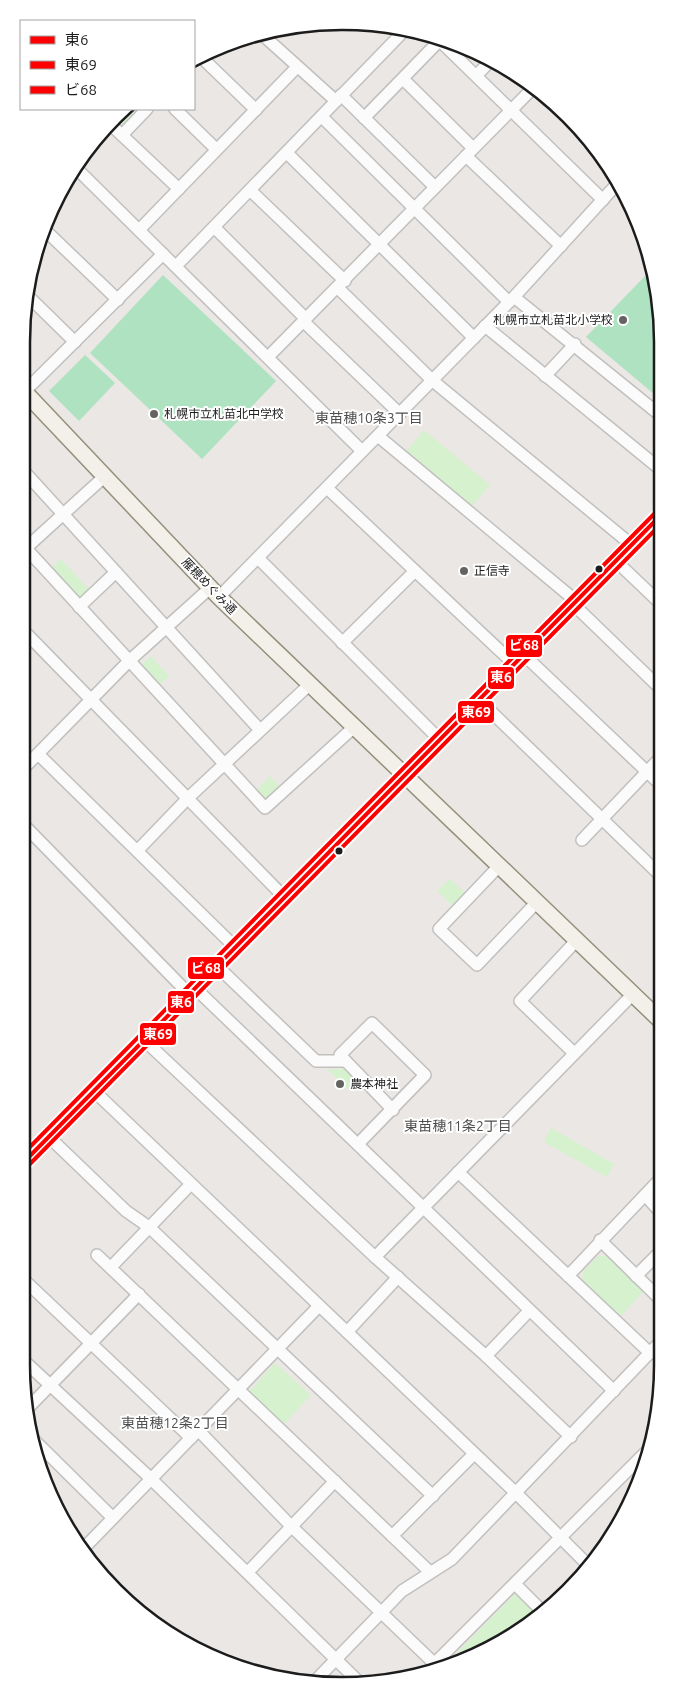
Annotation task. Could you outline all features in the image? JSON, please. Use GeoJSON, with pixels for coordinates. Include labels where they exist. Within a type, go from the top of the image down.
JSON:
{"type":"FeatureCollection","features":[{"type":"Feature","properties":{"kind":"street"},"geometry":{"type":"LineString","coordinates":[[176,266],[251,191],[399,35]]}},
{"type":"Feature","properties":{"kind":"street"},"geometry":{"type":"LineString","coordinates":[[267,40],[297,66],[364,118],[436,187]]}},
{"type":"Feature","properties":{"kind":"street"},"geometry":{"type":"LineString","coordinates":[[364,118],[403,79],[433,44]]}},
{"type":"Feature","properties":{"kind":"street"},"geometry":{"type":"LineString","coordinates":[[453,51],[603,200]]}},
{"type":"Feature","properties":{"kind":"street"},"geometry":{"type":"LineString","coordinates":[[206,61],[256,110]]}},
{"type":"Feature","properties":{"kind":"street"},"geometry":{"type":"LineString","coordinates":[[477,74],[486,65]]}},
{"type":"Feature","properties":{"kind":"street"},"geometry":{"type":"LineString","coordinates":[[139,230],[297,66]]}},
{"type":"Feature","properties":{"kind":"street"},"geometry":{"type":"LineString","coordinates":[[403,79],[470,152],[561,246]]}},
{"type":"Feature","properties":{"kind":"street"},"geometry":{"type":"LineString","coordinates":[[268,357],[529,92]]}},
{"type":"Feature","properties":{"kind":"street"},"geometry":{"type":"LineString","coordinates":[[122,135],[146,110]]}},
{"type":"Feature","properties":{"kind":"street"},"geometry":{"type":"LineString","coordinates":[[176,110],[216,149]]}},
{"type":"Feature","properties":{"kind":"street"},"geometry":{"type":"LineString","coordinates":[[322,117],[512,300],[575,344],[654,410]]}},
{"type":"Feature","properties":{"kind":"street"},"geometry":{"type":"LineString","coordinates":[[114,128],[179,189]]}},
{"type":"Feature","properties":{"kind":"street"},"geometry":{"type":"LineString","coordinates":[[287,153],[474,338]]}},
{"type":"Feature","properties":{"kind":"street"},"geometry":{"type":"LineString","coordinates":[[81,173],[362,452]]}},
{"type":"Feature","properties":{"kind":"street"},"geometry":{"type":"LineString","coordinates":[[30,762],[165,626],[258,558],[512,300],[613,188]]}},
{"type":"Feature","properties":{"kind":"street"},"geometry":{"type":"LineString","coordinates":[[251,191],[432,381],[633,546]]}},
{"type":"Feature","properties":{"kind":"street"},"geometry":{"type":"LineString","coordinates":[[214,227],[305,321],[400,414]]}},
{"type":"Feature","properties":{"kind":"street"},"geometry":{"type":"LineString","coordinates":[[50,235],[118,300]]}},
{"type":"Feature","properties":{"kind":"street"},"geometry":{"type":"LineString","coordinates":[[30,385],[163,254]]}},
{"type":"Feature","properties":{"kind":"street"},"geometry":{"type":"LineString","coordinates":[[33,301],[75,342]]}},
{"type":"Feature","properties":{"kind":"street"},"geometry":{"type":"LineString","coordinates":[[485,326],[654,464]]}},
{"type":"Feature","properties":{"kind":"street"},"geometry":{"type":"LineString","coordinates":[[545,376],[575,344]]}},
{"type":"Feature","properties":{"kind":"street","name":"雁穂めぐみ通"},"geometry":{"type":"LineString","coordinates":[[30,399],[214,592],[404,777],[654,1014]]}},
{"type":"Feature","properties":{"kind":"street"},"geometry":{"type":"LineString","coordinates":[[378,436],[575,602],[654,682]]}},
{"type":"Feature","properties":{"kind":"street"},"geometry":{"type":"LineString","coordinates":[[30,541],[64,514],[105,476]]}},
{"type":"Feature","properties":{"kind":"street"},"geometry":{"type":"LineString","coordinates":[[30,478],[260,730]]}},
{"type":"Feature","properties":{"kind":"street"},"geometry":{"type":"LineString","coordinates":[[327,488],[415,571],[654,778]]}},
{"type":"Feature","properties":{"kind":"street"},"geometry":{"type":"LineString","coordinates":[[30,1151],[49,1137],[218,967],[518,659],[633,546],[654,522]]}},
{"type":"Feature","properties":{"kind":"street"},"geometry":{"type":"LineString","coordinates":[[30,553],[265,808],[353,728]]}},
{"type":"Feature","properties":{"kind":"street"},"geometry":{"type":"LineString","coordinates":[[258,558],[440,740]]}},
{"type":"Feature","properties":{"kind":"street"},"geometry":{"type":"LineString","coordinates":[[617,562],[654,597]]}},
{"type":"Feature","properties":{"kind":"street"},"geometry":{"type":"LineString","coordinates":[[342,642],[415,571]]}},
{"type":"Feature","properties":{"kind":"street"},"geometry":{"type":"LineString","coordinates":[[79,607],[116,572]]}},
{"type":"Feature","properties":{"kind":"street"},"geometry":{"type":"LineString","coordinates":[[30,637],[285,898]]}},
{"type":"Feature","properties":{"kind":"street"},"geometry":{"type":"LineString","coordinates":[[138,850],[188,798],[309,685]]}},
{"type":"Feature","properties":{"kind":"street"},"geometry":{"type":"LineString","coordinates":[[479,700],[654,868]]}},
{"type":"Feature","properties":{"kind":"street"},"geometry":{"type":"LineString","coordinates":[[38,754],[236,948]]}},
{"type":"Feature","properties":{"kind":"street"},"geometry":{"type":"LineString","coordinates":[[582,840],[654,765]]}},
{"type":"Feature","properties":{"kind":"street"},"geometry":{"type":"LineString","coordinates":[[30,831],[193,992],[358,1144],[614,1391]]}},
{"type":"Feature","properties":{"kind":"street"},"geometry":{"type":"LineString","coordinates":[[499,866],[439,929],[477,965],[536,903]]}},
{"type":"Feature","properties":{"kind":"street"},"geometry":{"type":"LineString","coordinates":[[574,1052],[520,1000],[576,941]]}},
{"type":"Feature","properties":{"kind":"street"},"geometry":{"type":"LineString","coordinates":[[218,967],[316,1061],[346,1061]]}},
{"type":"Feature","properties":{"kind":"street"},"geometry":{"type":"LineString","coordinates":[[375,1257],[574,1052],[633,994]]}},
{"type":"Feature","properties":{"kind":"street"},"geometry":{"type":"LineString","coordinates":[[358,1144],[393,1110],[425,1075],[372,1023],[340,1055],[393,1110]]}},
{"type":"Feature","properties":{"kind":"street"},"geometry":{"type":"LineString","coordinates":[[144,1040],[375,1257],[486,1356],[571,1437]]}},
{"type":"Feature","properties":{"kind":"street"},"geometry":{"type":"LineString","coordinates":[[94,1091],[516,1493],[585,1562]]}},
{"type":"Feature","properties":{"kind":"street"},"geometry":{"type":"LineString","coordinates":[[49,1137],[126,1211],[149,1227],[432,1496]]}},
{"type":"Feature","properties":{"kind":"street"},"geometry":{"type":"LineString","coordinates":[[458,1172],[650,1353]]}},
{"type":"Feature","properties":{"kind":"street"},"geometry":{"type":"LineString","coordinates":[[111,1267],[191,1184]]}},
{"type":"Feature","properties":{"kind":"street"},"geometry":{"type":"LineString","coordinates":[[568,1276],[600,1240],[654,1185]]}},
{"type":"Feature","properties":{"kind":"street"},"geometry":{"type":"LineString","coordinates":[[645,1195],[654,1205]]}},
{"type":"Feature","properties":{"kind":"street"},"geometry":{"type":"LineString","coordinates":[[600,1240],[654,1293]]}},
{"type":"Feature","properties":{"kind":"street"},"geometry":{"type":"LineString","coordinates":[[98,1254],[430,1572]]}},
{"type":"Feature","properties":{"kind":"street"},"geometry":{"type":"LineString","coordinates":[[636,1276],[654,1258]]}},
{"type":"Feature","properties":{"kind":"street"},"geometry":{"type":"LineString","coordinates":[[347,1332],[398,1277]]}},
{"type":"Feature","properties":{"kind":"street"},"geometry":{"type":"LineString","coordinates":[[30,1285],[91,1343],[195,1435],[433,1663]]}},
{"type":"Feature","properties":{"kind":"street"},"geometry":{"type":"LineString","coordinates":[[33,1403],[139,1294]]}},
{"type":"Feature","properties":{"kind":"street"},"geometry":{"type":"LineString","coordinates":[[87,1545],[319,1306]]}},
{"type":"Feature","properties":{"kind":"street"},"geometry":{"type":"LineString","coordinates":[[486,1356],[529,1311]]}},
{"type":"Feature","properties":{"kind":"street"},"geometry":{"type":"LineString","coordinates":[[319,1676],[402,1591],[452,1559],[654,1349]]}},
{"type":"Feature","properties":{"kind":"street"},"geometry":{"type":"LineString","coordinates":[[30,1367],[151,1479],[353,1676]]}},
{"type":"Feature","properties":{"kind":"street"},"geometry":{"type":"LineString","coordinates":[[41,1447],[114,1518]]}},
{"type":"Feature","properties":{"kind":"street"},"geometry":{"type":"LineString","coordinates":[[392,1536],[474,1454]]}},
{"type":"Feature","properties":{"kind":"street"},"geometry":{"type":"LineString","coordinates":[[439,1661],[639,1459]]}},
{"type":"Feature","properties":{"kind":"street"},"geometry":{"type":"LineString","coordinates":[[248,1572],[335,1481]]}},
{"type":"Feature","properties":{"kind":"street"},"geometry":{"type":"LineString","coordinates":[[515,1584],[539,1608]]}},
{"type":"Feature","properties":{"kind":"green space"},"geometry":{"type":"Polygon","coordinates":[[[133,110],[141,110],[123,128],[118,124],[121,121],[133,110]]]}},
{"type":"Feature","properties":{"kind":"green space"},"geometry":{"type":"Polygon","coordinates":[[[163,275],[276,381],[202,459],[90,353],[163,275]]]}},
{"type":"Feature","properties":{"kind":"green space"},"geometry":{"type":"Polygon","coordinates":[[[646,275],[653,322],[654,394],[586,337],[646,275]]]}},
{"type":"Feature","properties":{"kind":"green space"},"geometry":{"type":"Polygon","coordinates":[[[85,355],[115,383],[79,421],[49,391],[85,355]]]}},
{"type":"Feature","properties":{"kind":"green space"},"geometry":{"type":"Polygon","coordinates":[[[424,430],[490,485],[471,507],[406,452],[424,430]]]}},
{"type":"Feature","properties":{"kind":"green space"},"geometry":{"type":"Polygon","coordinates":[[[61,559],[89,590],[77,601],[49,570],[61,559]]]}},
{"type":"Feature","properties":{"kind":"green space"},"geometry":{"type":"Polygon","coordinates":[[[151,656],[169,676],[157,687],[139,667],[151,656]]]}},
{"type":"Feature","properties":{"kind":"green space"},"geometry":{"type":"Polygon","coordinates":[[[270,776],[281,788],[267,802],[256,791],[270,776]]]}},
{"type":"Feature","properties":{"kind":"green space"},"geometry":{"type":"Polygon","coordinates":[[[450,879],[465,893],[453,906],[437,891],[450,879]]]}},
{"type":"Feature","properties":{"kind":"green space"},"geometry":{"type":"Polygon","coordinates":[[[327,1069],[345,1069],[357,1080],[348,1089],[327,1069]]]}},
{"type":"Feature","properties":{"kind":"green space"},"geometry":{"type":"Polygon","coordinates":[[[551,1128],[614,1164],[607,1177],[544,1142],[551,1128]]]}},
{"type":"Feature","properties":{"kind":"green space"},"geometry":{"type":"Polygon","coordinates":[[[598,1256],[608,1256],[644,1291],[620,1317],[582,1281],[583,1272],[598,1256]]]}},
{"type":"Feature","properties":{"kind":"green space"},"geometry":{"type":"Polygon","coordinates":[[[275,1363],[311,1395],[284,1424],[249,1392],[275,1363]]]}},
{"type":"Feature","properties":{"kind":"green space"},"geometry":{"type":"Polygon","coordinates":[[[517,1592],[536,1610],[498,1635],[455,1655],[517,1592]]]}},
{"type":"Feature","properties":{"kind":"transit line","name":"ビ68"},"geometry":{"type":"LineString","coordinates":[[30,1147],[654,514]]}},
{"type":"Feature","properties":{"kind":"transit line","name":"東6"},"geometry":{"type":"LineString","coordinates":[[30,1156],[654,522]]}},
{"type":"Feature","properties":{"kind":"transit line","name":"東69"},"geometry":{"type":"LineString","coordinates":[[30,1164],[654,531]]}},
{"type":"Feature","properties":{"kind":"place","name":"札幌市立札苗北小学校"},"geometry":{"type":"Point","coordinates":[623,320]}},
{"type":"Feature","properties":{"kind":"place","name":"札幌市立札苗北中学校"},"geometry":{"type":"Point","coordinates":[154,414]}},
{"type":"Feature","properties":{"kind":"place","name":"正信寺"},"geometry":{"type":"Point","coordinates":[464,571]}},
{"type":"Feature","properties":{"kind":"place","name":"農本神社"},"geometry":{"type":"Point","coordinates":[340,1084]}},
{"type":"Feature","properties":{"kind":"district","name":"東苗穂10条3丁目"},"geometry":{"type":"Point","coordinates":[369,418]}},
{"type":"Feature","properties":{"kind":"district","name":"東苗穂11条2丁目"},"geometry":{"type":"Point","coordinates":[458,1126]}},
{"type":"Feature","properties":{"kind":"district","name":"東苗穂12条2丁目"},"geometry":{"type":"Point","coordinates":[175,1423]}}]}
